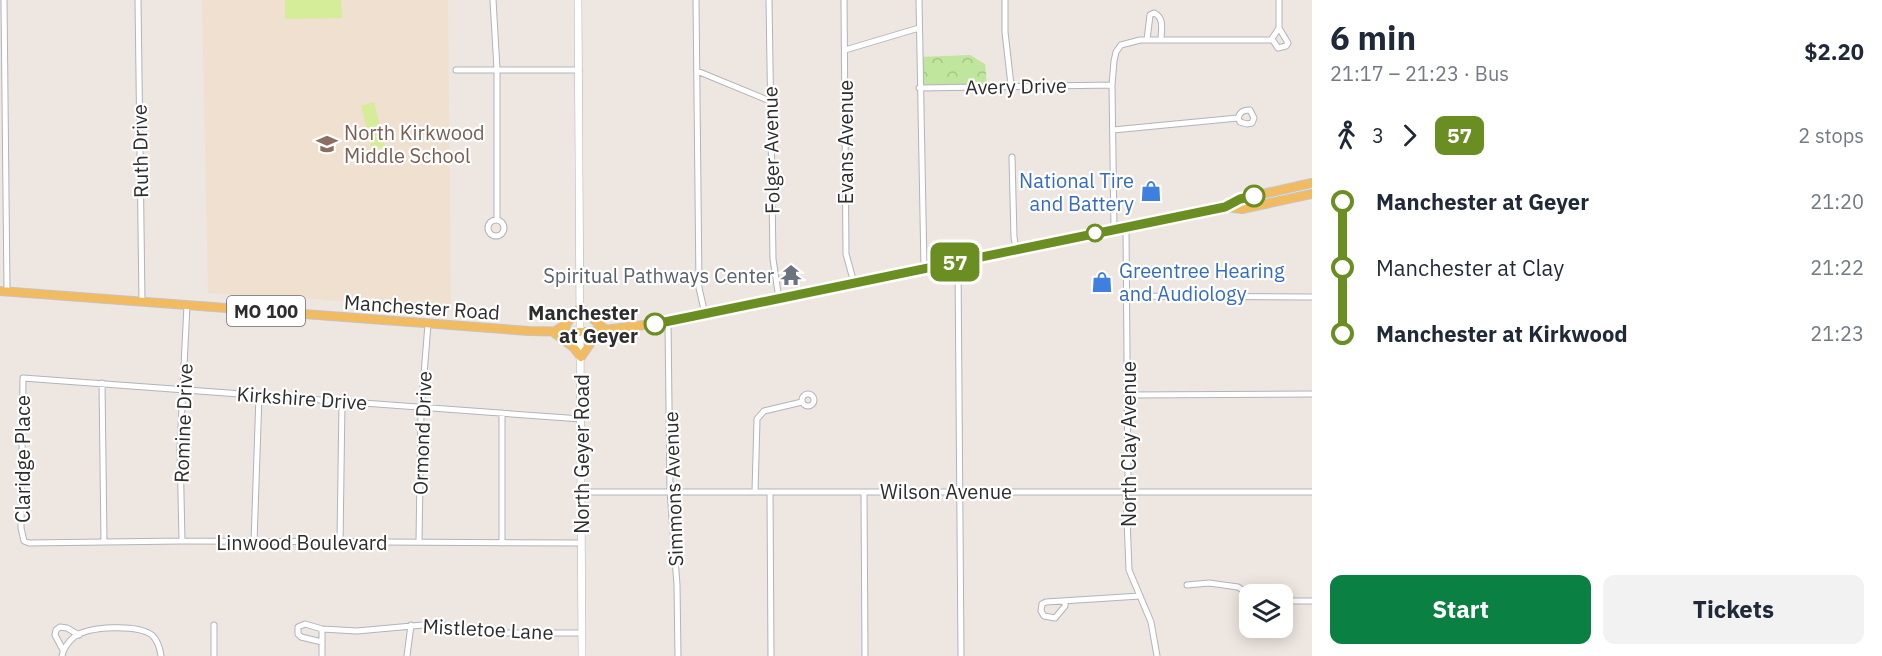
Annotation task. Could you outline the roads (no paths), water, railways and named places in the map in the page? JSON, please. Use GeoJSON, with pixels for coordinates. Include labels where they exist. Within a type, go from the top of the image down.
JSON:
{"type":"FeatureCollection","features":[{"type":"Feature","properties":{"kind":"main road","name":"Manchester Road"},"geometry":{"type":"LineString","coordinates":[[1225,207],[1240,199],[1312,183]]}},
{"type":"Feature","properties":{"kind":"main road","name":"Manchester Road"},"geometry":{"type":"LineString","coordinates":[[4,291],[428,324],[581,332],[668,322],[1114,229],[1225,207],[1242,208],[1312,194]]}},
{"type":"Feature","properties":{"kind":"main road"},"geometry":{"type":"LineString","coordinates":[[580,308],[606,330],[592,341],[581,357],[573,347],[553,332],[566,324],[580,308]]}},
{"type":"Feature","properties":{"kind":"street"},"geometry":{"type":"LineString","coordinates":[[4,0],[4,291]]}},
{"type":"Feature","properties":{"kind":"street","name":"Ruth Drive"},"geometry":{"type":"LineString","coordinates":[[138,0],[142,301]]}},
{"type":"Feature","properties":{"kind":"street"},"geometry":{"type":"LineString","coordinates":[[493,0],[497,69],[497,219]]}},
{"type":"Feature","properties":{"kind":"street","name":"North Geyer Road"},"geometry":{"type":"LineString","coordinates":[[578,0],[582,656]]}},
{"type":"Feature","properties":{"kind":"street"},"geometry":{"type":"LineString","coordinates":[[696,0],[699,288],[705,314]]}},
{"type":"Feature","properties":{"kind":"street","name":"Folger Avenue"},"geometry":{"type":"LineString","coordinates":[[769,0],[772,259],[779,298]]}},
{"type":"Feature","properties":{"kind":"street","name":"Evans Avenue"},"geometry":{"type":"LineString","coordinates":[[844,0],[846,254],[854,283]]}},
{"type":"Feature","properties":{"kind":"street"},"geometry":{"type":"LineString","coordinates":[[919,0],[924,269]]}},
{"type":"Feature","properties":{"kind":"street"},"geometry":{"type":"LineString","coordinates":[[1005,0],[1005,32],[1011,86]]}},
{"type":"Feature","properties":{"kind":"street"},"geometry":{"type":"LineString","coordinates":[[1272,39],[1279,28],[1280,0]]}},
{"type":"Feature","properties":{"kind":"street"},"geometry":{"type":"LineString","coordinates":[[1147,40],[1148,21],[1150,15],[1154,13],[1161,20],[1161,40]]}},
{"type":"Feature","properties":{"kind":"street"},"geometry":{"type":"LineString","coordinates":[[845,50],[919,28]]}},
{"type":"Feature","properties":{"kind":"street"},"geometry":{"type":"LineString","coordinates":[[1272,39],[1278,48],[1286,46],[1288,42],[1279,28]]}},
{"type":"Feature","properties":{"kind":"street"},"geometry":{"type":"LineString","coordinates":[[1114,229],[1112,85],[1116,52],[1121,45],[1130,41],[1147,40],[1272,39]]}},
{"type":"Feature","properties":{"kind":"street"},"geometry":{"type":"LineString","coordinates":[[456,70],[579,69]]}},
{"type":"Feature","properties":{"kind":"street"},"geometry":{"type":"LineString","coordinates":[[698,72],[770,101]]}},
{"type":"Feature","properties":{"kind":"street","name":"Avery Drive"},"geometry":{"type":"LineString","coordinates":[[919,88],[1112,85]]}},
{"type":"Feature","properties":{"kind":"street"},"geometry":{"type":"LineString","coordinates":[[1113,130],[1238,118]]}},
{"type":"Feature","properties":{"kind":"street"},"geometry":{"type":"LineString","coordinates":[[1012,158],[1016,250]]}},
{"type":"Feature","properties":{"kind":"street","name":"North Clay Avenue"},"geometry":{"type":"LineString","coordinates":[[1126,227],[1128,395],[1126,492],[1129,570],[1151,622],[1157,656]]}},
{"type":"Feature","properties":{"kind":"street"},"geometry":{"type":"LineString","coordinates":[[958,262],[961,656]]}},
{"type":"Feature","properties":{"kind":"street"},"geometry":{"type":"LineString","coordinates":[[1127,297],[1312,297]]}},
{"type":"Feature","properties":{"kind":"street","name":"Romine Drive"},"geometry":{"type":"LineString","coordinates":[[182,542],[180,448],[187,305]]}},
{"type":"Feature","properties":{"kind":"street","name":"Simmons Avenue"},"geometry":{"type":"LineString","coordinates":[[668,322],[670,491],[677,585],[678,656]]}},
{"type":"Feature","properties":{"kind":"street","name":"Ormond Drive"},"geometry":{"type":"LineString","coordinates":[[419,543],[422,407],[428,324]]}},
{"type":"Feature","properties":{"kind":"street","name":"Kirkshire Drive"},"geometry":{"type":"LineString","coordinates":[[22,378],[581,419]]}},
{"type":"Feature","properties":{"kind":"street","name":"Claridge Place"},"geometry":{"type":"LineString","coordinates":[[22,378],[21,528],[24,541]]}},
{"type":"Feature","properties":{"kind":"street"},"geometry":{"type":"LineString","coordinates":[[102,384],[104,542]]}},
{"type":"Feature","properties":{"kind":"street"},"geometry":{"type":"LineString","coordinates":[[1128,395],[1312,394]]}},
{"type":"Feature","properties":{"kind":"street"},"geometry":{"type":"LineString","coordinates":[[254,542],[259,395]]}},
{"type":"Feature","properties":{"kind":"street"},"geometry":{"type":"LineString","coordinates":[[340,542],[342,401]]}},
{"type":"Feature","properties":{"kind":"street"},"geometry":{"type":"LineString","coordinates":[[755,492],[757,419],[764,411],[802,402]]}},
{"type":"Feature","properties":{"kind":"street"},"geometry":{"type":"LineString","coordinates":[[502,413],[502,543]]}},
{"type":"Feature","properties":{"kind":"street","name":"Wilson Avenue"},"geometry":{"type":"LineString","coordinates":[[580,492],[1312,492]]}},
{"type":"Feature","properties":{"kind":"street"},"geometry":{"type":"LineString","coordinates":[[770,492],[771,656]]}},
{"type":"Feature","properties":{"kind":"street"},"geometry":{"type":"LineString","coordinates":[[864,492],[865,656]]}},
{"type":"Feature","properties":{"kind":"street","name":"Linwood Boulevard"},"geometry":{"type":"LineString","coordinates":[[24,541],[34,543],[581,543]]}},
{"type":"Feature","properties":{"kind":"street"},"geometry":{"type":"LineString","coordinates":[[1187,585],[1209,583],[1239,588]]}},
{"type":"Feature","properties":{"kind":"street"},"geometry":{"type":"LineString","coordinates":[[1065,601],[1055,618],[1044,616],[1041,611],[1042,604],[1046,602],[1140,596]]}},
{"type":"Feature","properties":{"kind":"street"},"geometry":{"type":"LineString","coordinates":[[1293,601],[1312,601]]}},
{"type":"Feature","properties":{"kind":"street","name":"Mistletoe Lane"},"geometry":{"type":"LineString","coordinates":[[322,642],[301,637],[297,631],[302,624],[322,629],[357,631],[411,625],[443,625],[507,633],[582,633]]}},
{"type":"Feature","properties":{"kind":"street"},"geometry":{"type":"LineString","coordinates":[[214,625],[214,656]]}},
{"type":"Feature","properties":{"kind":"street"},"geometry":{"type":"LineString","coordinates":[[407,656],[411,625]]}},
{"type":"Feature","properties":{"kind":"street"},"geometry":{"type":"LineString","coordinates":[[62,653],[56,630],[64,627],[79,635]]}},
{"type":"Feature","properties":{"kind":"street"},"geometry":{"type":"LineString","coordinates":[[62,653],[74,637],[86,632],[116,627],[140,629],[153,636],[159,645],[161,656]]}},
{"type":"Feature","properties":{"kind":"street"},"geometry":{"type":"LineString","coordinates":[[322,629],[322,656]]}},
{"type":"Feature","properties":{"kind":"place","name":"North Kirkwood Middle School"},"geometry":{"type":"Point","coordinates":[327,144]}},
{"type":"Feature","properties":{"kind":"place","name":"National Tire and Battery"},"geometry":{"type":"Point","coordinates":[1151,191]}},
{"type":"Feature","properties":{"kind":"place","name":"Spiritual Pathways Center"},"geometry":{"type":"Point","coordinates":[791,275]}},
{"type":"Feature","properties":{"kind":"place","name":"Greentree Hearing and Audiology"},"geometry":{"type":"Point","coordinates":[1102,282]}},
{"type":"Feature","properties":{"kind":"place","name":"Manchester at Geyer"},"geometry":{"type":"Point","coordinates":[655,324]}}]}
